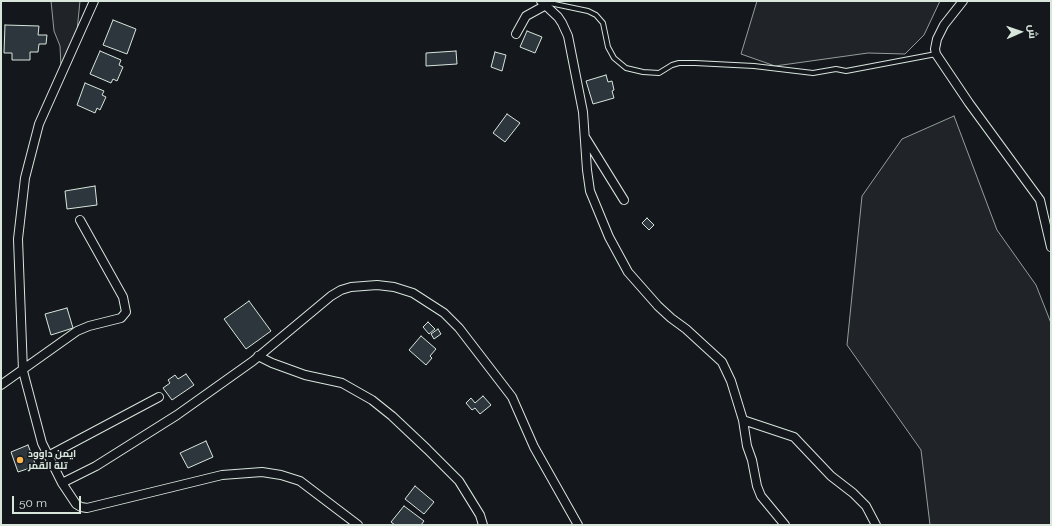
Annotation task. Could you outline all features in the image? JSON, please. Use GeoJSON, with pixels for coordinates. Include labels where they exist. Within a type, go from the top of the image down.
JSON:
{"type":"FeatureCollection","features":[{"type":"Feature","properties":{"kind":"street"},"geometry":{"type":"LineString","coordinates":[[94,1],[39,124],[25,178],[18,239],[23,371],[42,443],[48,456],[62,483],[76,504],[81,507],[87,508],[222,475],[251,473],[281,475],[300,481],[358,525]]}},
{"type":"Feature","properties":{"kind":"street"},"geometry":{"type":"LineString","coordinates":[[963,1],[944,25],[937,39],[935,49],[936,54],[969,103],[1040,200],[1051,247]]}},
{"type":"Feature","properties":{"kind":"street"},"geometry":{"type":"LineString","coordinates":[[516,34],[526,16],[543,2],[562,23],[568,36],[583,112],[590,191],[607,231],[632,278],[658,306],[722,362],[731,381],[743,420],[747,446],[752,460],[757,486],[761,496],[785,525]]}},
{"type":"Feature","properties":{"kind":"street"},"geometry":{"type":"LineString","coordinates":[[585,136],[624,200]]}},
{"type":"Feature","properties":{"kind":"street"},"geometry":{"type":"LineString","coordinates":[[1,385],[23,371],[77,331],[89,326],[111,322],[121,318],[126,312],[123,297],[80,220]]}},
{"type":"Feature","properties":{"kind":"street"},"geometry":{"type":"LineString","coordinates":[[62,483],[96,466],[177,415],[258,356],[331,296],[341,290],[351,287],[377,284],[394,287],[413,293],[444,313],[459,328],[512,397],[534,447],[578,525]]}},
{"type":"Feature","properties":{"kind":"street"},"geometry":{"type":"LineString","coordinates":[[258,356],[272,363],[305,375],[342,383],[372,400],[402,426],[459,481],[480,515],[483,525]]}},
{"type":"Feature","properties":{"kind":"street"},"geometry":{"type":"LineString","coordinates":[[48,456],[159,397]]}},
{"type":"Feature","properties":{"kind":"street"},"geometry":{"type":"LineString","coordinates":[[743,420],[794,437],[831,476],[853,493],[866,506],[876,525]]}},
{"type":"Feature","properties":{"kind":"lane"},"geometry":{"type":"LineString","coordinates":[[543,2],[588,11],[596,15],[603,23],[608,47],[614,58],[626,68],[643,72],[659,73],[672,65],[679,63],[754,66],[813,72],[836,69],[846,71],[936,54]]}},
{"type":"Feature","properties":{"kind":"shaded area"},"geometry":{"type":"Polygon","coordinates":[[[51,1],[80,1],[77,31],[61,67],[60,46],[54,31],[51,1]]]}},
{"type":"Feature","properties":{"kind":"shaded area"},"geometry":{"type":"Polygon","coordinates":[[[757,1],[940,1],[924,35],[905,54],[868,53],[775,66],[741,54],[757,1]]]}},
{"type":"Feature","properties":{"kind":"shaded area"},"geometry":{"type":"Polygon","coordinates":[[[954,116],[997,230],[1036,285],[1051,323],[1051,525],[930,525],[921,450],[847,345],[862,196],[902,139],[954,116]]]}},
{"type":"Feature","properties":{"kind":"building"},"geometry":{"type":"Polygon","coordinates":[[[113,20],[136,29],[127,54],[103,45],[113,20]]]}},
{"type":"Feature","properties":{"kind":"building"},"geometry":{"type":"Polygon","coordinates":[[[5,25],[39,26],[38,35],[47,35],[46,44],[39,44],[38,52],[30,52],[30,60],[12,60],[12,53],[4,53],[5,25]]]}},
{"type":"Feature","properties":{"kind":"building"},"geometry":{"type":"Polygon","coordinates":[[[527,31],[542,37],[535,53],[520,47],[527,31]]]}},
{"type":"Feature","properties":{"kind":"building"},"geometry":{"type":"Polygon","coordinates":[[[100,51],[121,60],[119,65],[123,67],[117,81],[113,79],[111,83],[90,74],[100,51]]]}},
{"type":"Feature","properties":{"kind":"building"},"geometry":{"type":"Polygon","coordinates":[[[456,51],[457,64],[426,66],[426,53],[456,51]]]}},
{"type":"Feature","properties":{"kind":"building"},"geometry":{"type":"Polygon","coordinates":[[[495,52],[506,55],[502,71],[491,67],[495,52]]]}},
{"type":"Feature","properties":{"kind":"building"},"geometry":{"type":"Polygon","coordinates":[[[606,75],[608,82],[612,81],[614,98],[593,104],[586,81],[606,75]]]}},
{"type":"Feature","properties":{"kind":"building"},"geometry":{"type":"Polygon","coordinates":[[[85,83],[104,91],[102,95],[106,97],[100,110],[97,108],[95,113],[77,105],[85,83]]]}},
{"type":"Feature","properties":{"kind":"building"},"geometry":{"type":"Polygon","coordinates":[[[507,114],[520,123],[505,142],[493,133],[507,114]]]}},
{"type":"Feature","properties":{"kind":"building"},"geometry":{"type":"Polygon","coordinates":[[[95,186],[97,205],[67,209],[65,191],[95,186]]]}},
{"type":"Feature","properties":{"kind":"building"},"geometry":{"type":"Polygon","coordinates":[[[647,218],[654,225],[649,230],[642,223],[647,218]]]}},
{"type":"Feature","properties":{"kind":"building"},"geometry":{"type":"Polygon","coordinates":[[[249,301],[271,331],[246,349],[224,319],[249,301]]]}},
{"type":"Feature","properties":{"kind":"building"},"geometry":{"type":"Polygon","coordinates":[[[67,308],[73,328],[51,335],[45,314],[67,308]]]}},
{"type":"Feature","properties":{"kind":"building"},"geometry":{"type":"Polygon","coordinates":[[[428,322],[435,329],[429,334],[423,327],[428,322]]]}},
{"type":"Feature","properties":{"kind":"building"},"geometry":{"type":"Polygon","coordinates":[[[438,329],[441,334],[434,339],[431,334],[438,329]]]}},
{"type":"Feature","properties":{"kind":"building"},"geometry":{"type":"Polygon","coordinates":[[[421,336],[436,349],[430,356],[432,358],[426,365],[409,350],[421,336]]]}},
{"type":"Feature","properties":{"kind":"building"},"geometry":{"type":"Polygon","coordinates":[[[186,374],[194,385],[172,400],[163,388],[170,383],[168,380],[175,375],[178,379],[186,374]]]}},
{"type":"Feature","properties":{"kind":"building"},"geometry":{"type":"Polygon","coordinates":[[[483,396],[491,405],[480,414],[475,408],[472,410],[466,403],[471,398],[475,403],[483,396]]]}},
{"type":"Feature","properties":{"kind":"building"},"geometry":{"type":"Polygon","coordinates":[[[206,441],[213,457],[188,468],[180,453],[206,441]]]}},
{"type":"Feature","properties":{"kind":"building"},"geometry":{"type":"Polygon","coordinates":[[[28,445],[36,466],[18,472],[11,452],[28,445]]]}},
{"type":"Feature","properties":{"kind":"building"},"geometry":{"type":"Polygon","coordinates":[[[415,486],[434,502],[424,514],[405,499],[415,486]]]}},
{"type":"Feature","properties":{"kind":"building"},"geometry":{"type":"Polygon","coordinates":[[[404,506],[424,521],[421,525],[395,525],[391,522],[404,506]]]}},
{"type":"Feature","properties":{"kind":"place","name":"ايمن داوود تلة القمر"},"geometry":{"type":"Point","coordinates":[20,460]}}]}
